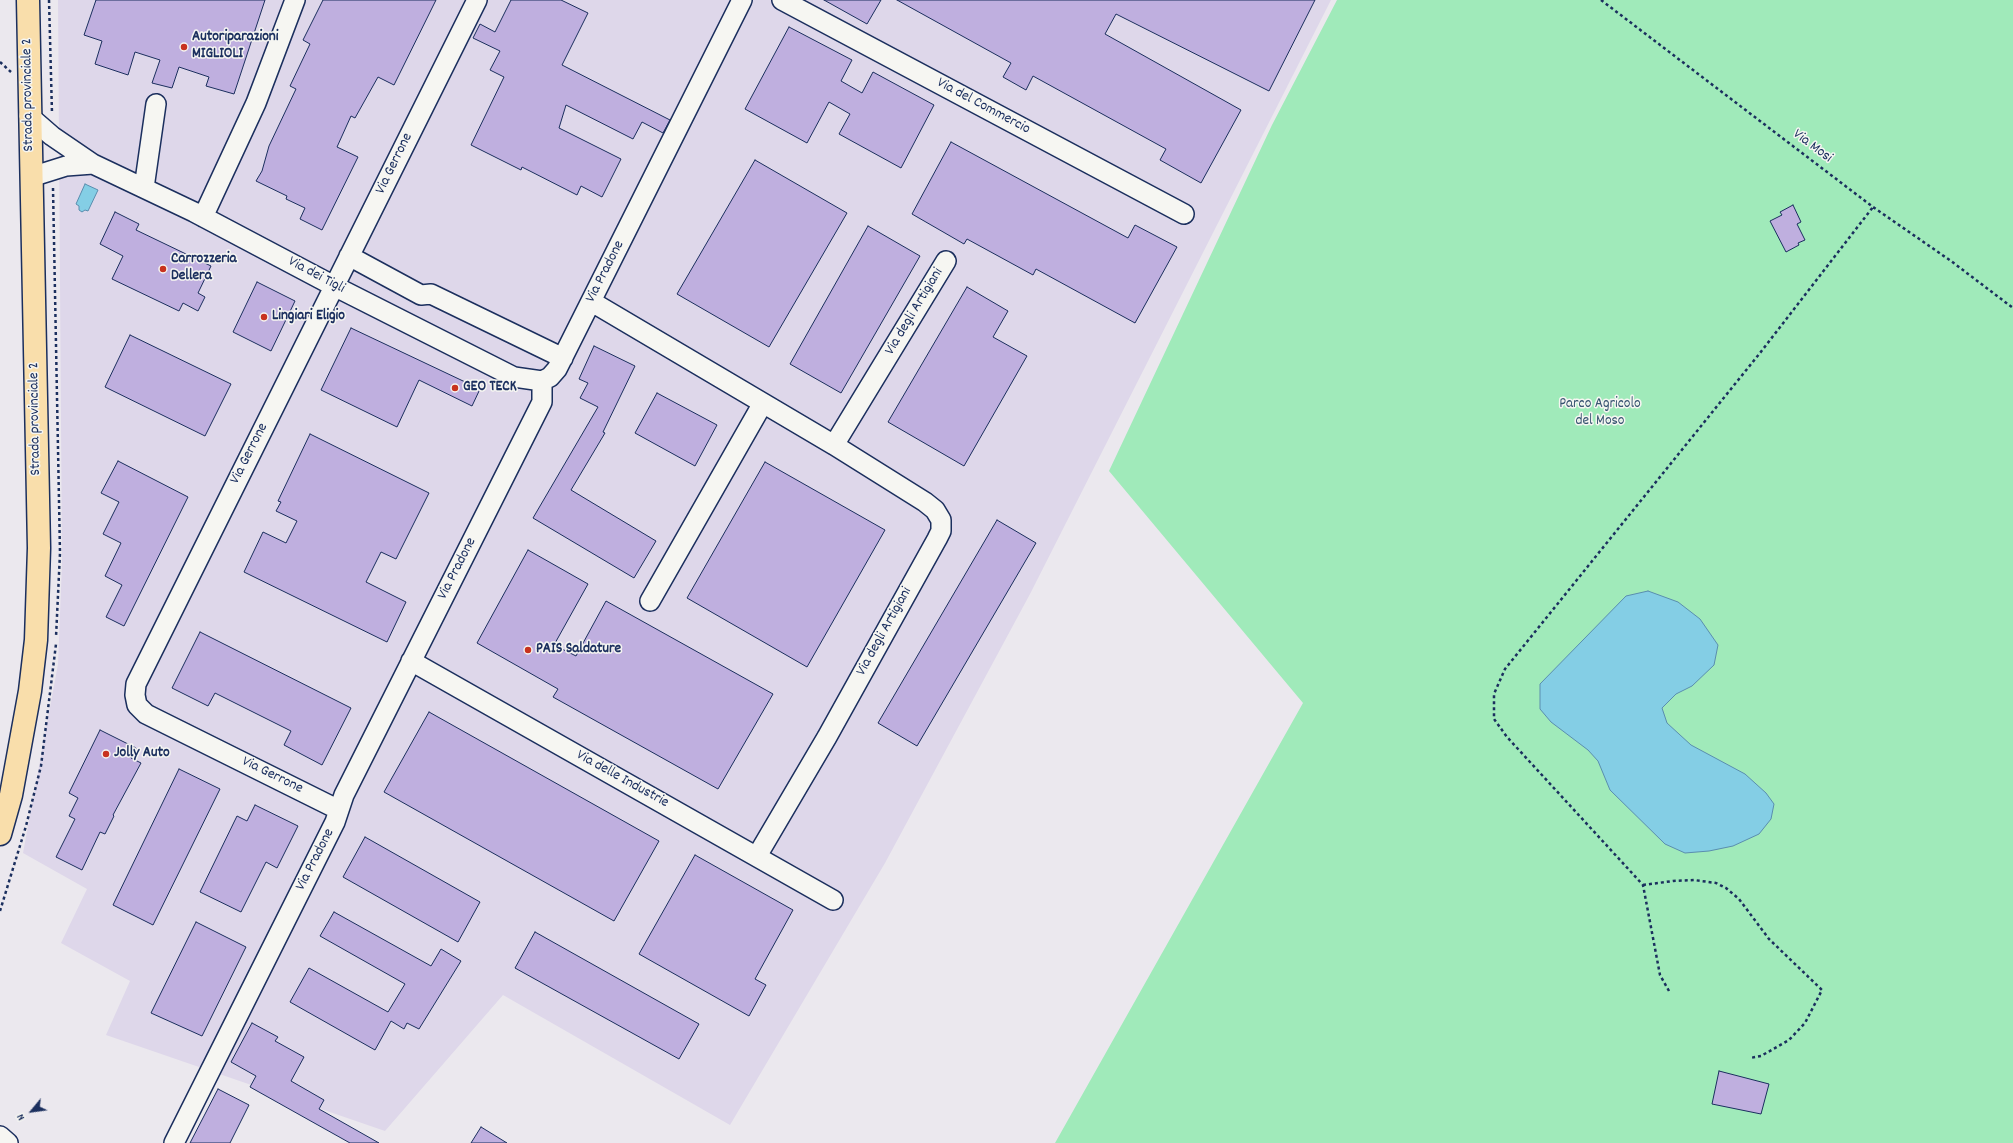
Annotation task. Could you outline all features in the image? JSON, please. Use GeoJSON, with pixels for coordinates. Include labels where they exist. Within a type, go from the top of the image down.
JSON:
{"type":"FeatureCollection","features":[{"type":"Feature","properties":{"kind":"main road","name":"Strada provinciale 2"},"geometry":{"type":"LineString","coordinates":[[0,834],[11,795],[30,691],[36,640],[39,548],[29,116],[28,0]]}},
{"type":"Feature","properties":{"kind":"street"},"geometry":{"type":"LineString","coordinates":[[203,217],[256,103],[295,0]]}},
{"type":"Feature","properties":{"kind":"street","name":"Via Gerrone"},"geometry":{"type":"LineString","coordinates":[[340,810],[146,714],[137,705],[135,695],[138,675],[477,0]]}},
{"type":"Feature","properties":{"kind":"street","name":"Via Pradone"},"geometry":{"type":"LineString","coordinates":[[174,1143],[332,830],[344,795],[542,402],[542,381],[550,377],[563,358],[742,0]]}},
{"type":"Feature","properties":{"kind":"street","name":"Via del Commercio"},"geometry":{"type":"LineString","coordinates":[[782,0],[1184,214]]}},
{"type":"Feature","properties":{"kind":"street"},"geometry":{"type":"LineString","coordinates":[[144,188],[156,104]]}},
{"type":"Feature","properties":{"kind":"street","name":"Via dei Tigli"},"geometry":{"type":"LineString","coordinates":[[29,116],[52,136],[93,164],[203,217],[334,286],[514,377],[542,381]]}},
{"type":"Feature","properties":{"kind":"street","name":"Via dei Tigli"},"geometry":{"type":"LineString","coordinates":[[31,178],[66,166],[93,164]]}},
{"type":"Feature","properties":{"kind":"street"},"geometry":{"type":"LineString","coordinates":[[349,256],[421,295],[431,294],[563,358]]}},
{"type":"Feature","properties":{"kind":"street","name":"Via degli Artigiani"},"geometry":{"type":"LineString","coordinates":[[834,445],[946,261]]}},
{"type":"Feature","properties":{"kind":"street"},"geometry":{"type":"LineString","coordinates":[[407,322],[421,295]]}},
{"type":"Feature","properties":{"kind":"street","name":"Via degli Artigiani"},"geometry":{"type":"LineString","coordinates":[[592,302],[834,445],[925,502],[935,510],[941,520],[941,531],[827,737],[757,856]]}},
{"type":"Feature","properties":{"kind":"street"},"geometry":{"type":"LineString","coordinates":[[650,601],[763,403]]}},
{"type":"Feature","properties":{"kind":"street","name":"Via delle Industrie"},"geometry":{"type":"LineString","coordinates":[[411,661],[833,900]]}},
{"type":"Feature","properties":{"kind":"street"},"geometry":{"type":"LineString","coordinates":[[0,1136],[8,1143]]}},
{"type":"Feature","properties":{"kind":"path","name":"Via Mosi"},"geometry":{"type":"LineString","coordinates":[[1601,0],[1873,207],[1951,261],[2013,308]]}},
{"type":"Feature","properties":{"kind":"path"},"geometry":{"type":"LineString","coordinates":[[1668,991],[1660,975],[1643,886],[1507,737],[1494,719],[1494,694],[1505,669],[1760,353],[1873,207]]}},
{"type":"Feature","properties":{"kind":"path"},"geometry":{"type":"LineString","coordinates":[[1643,886],[1672,881],[1694,880],[1716,883],[1726,888],[1739,899],[1769,939],[1822,990],[1805,1024],[1789,1040],[1761,1056],[1750,1058]]}},
{"type":"Feature","properties":{"kind":"shaded area"},"geometry":{"type":"Polygon","coordinates":[[[58,0],[1331,0],[1030,594],[885,863],[730,1125],[503,995],[385,1131],[106,1035],[130,981],[61,943],[87,889],[23,853],[58,664],[62,564],[58,0]]]}},
{"type":"Feature","properties":{"kind":"green space","name":"Parco Agricolo del Moso"},"geometry":{"type":"Polygon","coordinates":[[[1337,0],[2013,0],[2013,1143],[1055,1143],[1303,703],[1109,471],[1272,125],[1337,0]]]}},
{"type":"Feature","properties":{"kind":"water"},"geometry":{"type":"Polygon","coordinates":[[[85,184],[98,190],[88,211],[85,210],[82,212],[76,204],[85,184]]]}},
{"type":"Feature","properties":{"kind":"water"},"geometry":{"type":"Polygon","coordinates":[[[1648,591],[1678,602],[1700,619],[1718,645],[1714,665],[1692,686],[1676,694],[1662,708],[1667,723],[1691,745],[1745,774],[1766,793],[1774,804],[1771,819],[1759,834],[1733,846],[1709,851],[1685,853],[1665,844],[1610,790],[1598,761],[1588,750],[1551,722],[1540,709],[1540,684],[1626,596],[1648,591]]]}},
{"type":"Feature","properties":{"kind":"building","name":"Autoriparazioni MIGLIOLI"},"geometry":{"type":"Polygon","coordinates":[[[96,0],[265,0],[234,94],[206,86],[209,77],[179,67],[172,88],[152,83],[160,60],[135,52],[128,75],[95,64],[102,41],[84,35],[96,0]]]}},
{"type":"Feature","properties":{"kind":"building"},"geometry":{"type":"Polygon","coordinates":[[[323,0],[436,0],[394,85],[378,77],[355,118],[351,116],[337,147],[358,157],[322,230],[300,219],[305,208],[286,199],[287,196],[256,181],[262,171],[269,146],[296,89],[290,86],[310,44],[303,40],[323,0]]]}},
{"type":"Feature","properties":{"kind":"building"},"geometry":{"type":"Polygon","coordinates":[[[511,0],[561,0],[588,13],[562,65],[670,120],[663,133],[642,122],[633,139],[566,105],[559,128],[621,159],[602,197],[581,186],[577,195],[522,167],[521,170],[471,145],[504,77],[490,70],[500,51],[473,38],[480,24],[495,32],[511,0]]]}},
{"type":"Feature","properties":{"kind":"building"},"geometry":{"type":"Polygon","coordinates":[[[824,0],[881,0],[867,24],[824,0]]]}},
{"type":"Feature","properties":{"kind":"building"},"geometry":{"type":"Polygon","coordinates":[[[897,0],[1315,0],[1269,91],[1116,14],[1105,34],[1241,110],[1201,183],[1160,160],[1166,149],[1033,76],[1026,90],[1003,77],[1011,63],[897,0]]]}},
{"type":"Feature","properties":{"kind":"building"},"geometry":{"type":"Polygon","coordinates":[[[789,27],[852,60],[841,81],[862,93],[873,72],[934,105],[901,168],[839,134],[850,114],[829,102],[807,143],[745,109],[789,27]]]}},
{"type":"Feature","properties":{"kind":"building"},"geometry":{"type":"Polygon","coordinates":[[[951,142],[1128,238],[1135,225],[1177,247],[1135,323],[1036,269],[1033,275],[967,239],[964,244],[912,214],[951,142]]]}},
{"type":"Feature","properties":{"kind":"building"},"geometry":{"type":"Polygon","coordinates":[[[755,160],[847,213],[769,347],[677,294],[755,160]]]}},
{"type":"Feature","properties":{"kind":"building"},"geometry":{"type":"Polygon","coordinates":[[[1793,205],[1801,222],[1797,224],[1805,240],[1798,243],[1799,245],[1786,252],[1770,221],[1782,215],[1780,212],[1793,205]]]}},
{"type":"Feature","properties":{"kind":"building","name":"Carrozzeria Dellera"},"geometry":{"type":"Polygon","coordinates":[[[115,212],[139,224],[136,230],[211,266],[198,293],[205,297],[198,311],[183,303],[179,311],[112,279],[123,256],[100,244],[115,212]]]}},
{"type":"Feature","properties":{"kind":"building"},"geometry":{"type":"Polygon","coordinates":[[[868,226],[920,256],[841,393],[790,364],[868,226]]]}},
{"type":"Feature","properties":{"kind":"building","name":"Lingiari Eligio"},"geometry":{"type":"Polygon","coordinates":[[[257,282],[295,301],[271,351],[233,332],[257,282]]]}},
{"type":"Feature","properties":{"kind":"building"},"geometry":{"type":"Polygon","coordinates":[[[967,287],[1008,311],[993,337],[1027,356],[964,466],[888,422],[967,287]]]}},
{"type":"Feature","properties":{"kind":"building"},"geometry":{"type":"Polygon","coordinates":[[[351,328],[480,389],[472,406],[419,380],[397,427],[321,390],[351,328]]]}},
{"type":"Feature","properties":{"kind":"building"},"geometry":{"type":"Polygon","coordinates":[[[130,335],[231,384],[205,436],[105,387],[130,335]]]}},
{"type":"Feature","properties":{"kind":"building"},"geometry":{"type":"Polygon","coordinates":[[[594,346],[635,366],[603,432],[605,433],[571,490],[656,541],[634,578],[533,518],[598,407],[580,398],[588,383],[579,379],[594,346]]]}},
{"type":"Feature","properties":{"kind":"building"},"geometry":{"type":"Polygon","coordinates":[[[657,393],[717,425],[695,466],[635,433],[657,393]]]}},
{"type":"Feature","properties":{"kind":"building"},"geometry":{"type":"Polygon","coordinates":[[[310,434],[429,493],[396,559],[381,552],[366,582],[406,602],[387,642],[244,572],[263,532],[286,543],[297,521],[276,511],[281,502],[278,501],[310,434]]]}},
{"type":"Feature","properties":{"kind":"building"},"geometry":{"type":"Polygon","coordinates":[[[118,461],[188,497],[124,626],[106,617],[122,585],[105,576],[121,543],[103,534],[119,502],[101,493],[118,461]]]}},
{"type":"Feature","properties":{"kind":"building"},"geometry":{"type":"Polygon","coordinates":[[[765,462],[885,530],[807,667],[687,598],[765,462]]]}},
{"type":"Feature","properties":{"kind":"building"},"geometry":{"type":"Polygon","coordinates":[[[997,520],[1036,543],[917,746],[878,723],[997,520]]]}},
{"type":"Feature","properties":{"kind":"building"},"geometry":{"type":"Polygon","coordinates":[[[528,550],[588,584],[554,645],[576,656],[606,601],[773,694],[718,789],[553,697],[558,689],[477,643],[528,550]]]}},
{"type":"Feature","properties":{"kind":"building"},"geometry":{"type":"Polygon","coordinates":[[[200,632],[351,708],[322,765],[284,745],[291,731],[215,693],[208,706],[172,688],[200,632]]]}},
{"type":"Feature","properties":{"kind":"building"},"geometry":{"type":"Polygon","coordinates":[[[429,712],[659,841],[614,921],[384,792],[429,712]]]}},
{"type":"Feature","properties":{"kind":"building"},"geometry":{"type":"Polygon","coordinates":[[[100,730],[136,748],[131,758],[141,763],[113,815],[114,816],[105,834],[100,832],[82,870],[56,857],[75,819],[69,816],[78,798],[69,793],[100,730]]]}},
{"type":"Feature","properties":{"kind":"building"},"geometry":{"type":"Polygon","coordinates":[[[179,769],[220,789],[153,925],[113,905],[179,769]]]}},
{"type":"Feature","properties":{"kind":"building"},"geometry":{"type":"Polygon","coordinates":[[[255,805],[298,826],[277,868],[266,862],[241,912],[200,892],[237,816],[247,821],[255,805]]]}},
{"type":"Feature","properties":{"kind":"building"},"geometry":{"type":"Polygon","coordinates":[[[365,837],[480,902],[458,942],[343,877],[365,837]]]}},
{"type":"Feature","properties":{"kind":"building"},"geometry":{"type":"Polygon","coordinates":[[[695,855],[793,910],[755,979],[766,985],[749,1016],[639,954],[695,855]]]}},
{"type":"Feature","properties":{"kind":"building"},"geometry":{"type":"Polygon","coordinates":[[[334,912],[431,966],[441,949],[461,961],[419,1029],[407,1023],[404,1029],[391,1021],[375,1050],[290,1002],[309,968],[388,1012],[405,984],[320,936],[334,912]]]}},
{"type":"Feature","properties":{"kind":"building"},"geometry":{"type":"Polygon","coordinates":[[[196,922],[246,947],[202,1036],[151,1013],[196,922]]]}},
{"type":"Feature","properties":{"kind":"building"},"geometry":{"type":"Polygon","coordinates":[[[535,932],[699,1024],[679,1059],[515,968],[535,932]]]}},
{"type":"Feature","properties":{"kind":"building"},"geometry":{"type":"Polygon","coordinates":[[[252,1023],[278,1037],[275,1041],[304,1057],[291,1081],[324,1100],[319,1109],[379,1143],[350,1143],[250,1087],[256,1076],[231,1062],[252,1023]]]}},
{"type":"Feature","properties":{"kind":"building"},"geometry":{"type":"Polygon","coordinates":[[[1719,1071],[1769,1084],[1761,1114],[1712,1104],[1719,1071]]]}},
{"type":"Feature","properties":{"kind":"building"},"geometry":{"type":"Polygon","coordinates":[[[218,1089],[249,1105],[230,1143],[190,1143],[218,1089]]]}},
{"type":"Feature","properties":{"kind":"building"},"geometry":{"type":"Polygon","coordinates":[[[481,1127],[507,1143],[471,1143],[481,1127]]]}},
{"type":"Feature","properties":{"kind":"place","name":"Autoriparazioni MIGLIOLI"},"geometry":{"type":"Point","coordinates":[184,47]}},
{"type":"Feature","properties":{"kind":"place","name":"Carrozzeria Dellera"},"geometry":{"type":"Point","coordinates":[163,269]}},
{"type":"Feature","properties":{"kind":"place","name":"Lingiari Eligio"},"geometry":{"type":"Point","coordinates":[264,317]}},
{"type":"Feature","properties":{"kind":"place","name":"GEO TECK"},"geometry":{"type":"Point","coordinates":[455,388]}},
{"type":"Feature","properties":{"kind":"place","name":"PAIS Saldature"},"geometry":{"type":"Point","coordinates":[528,650]}},
{"type":"Feature","properties":{"kind":"place","name":"Jolly Auto"},"geometry":{"type":"Point","coordinates":[106,754]}}]}
